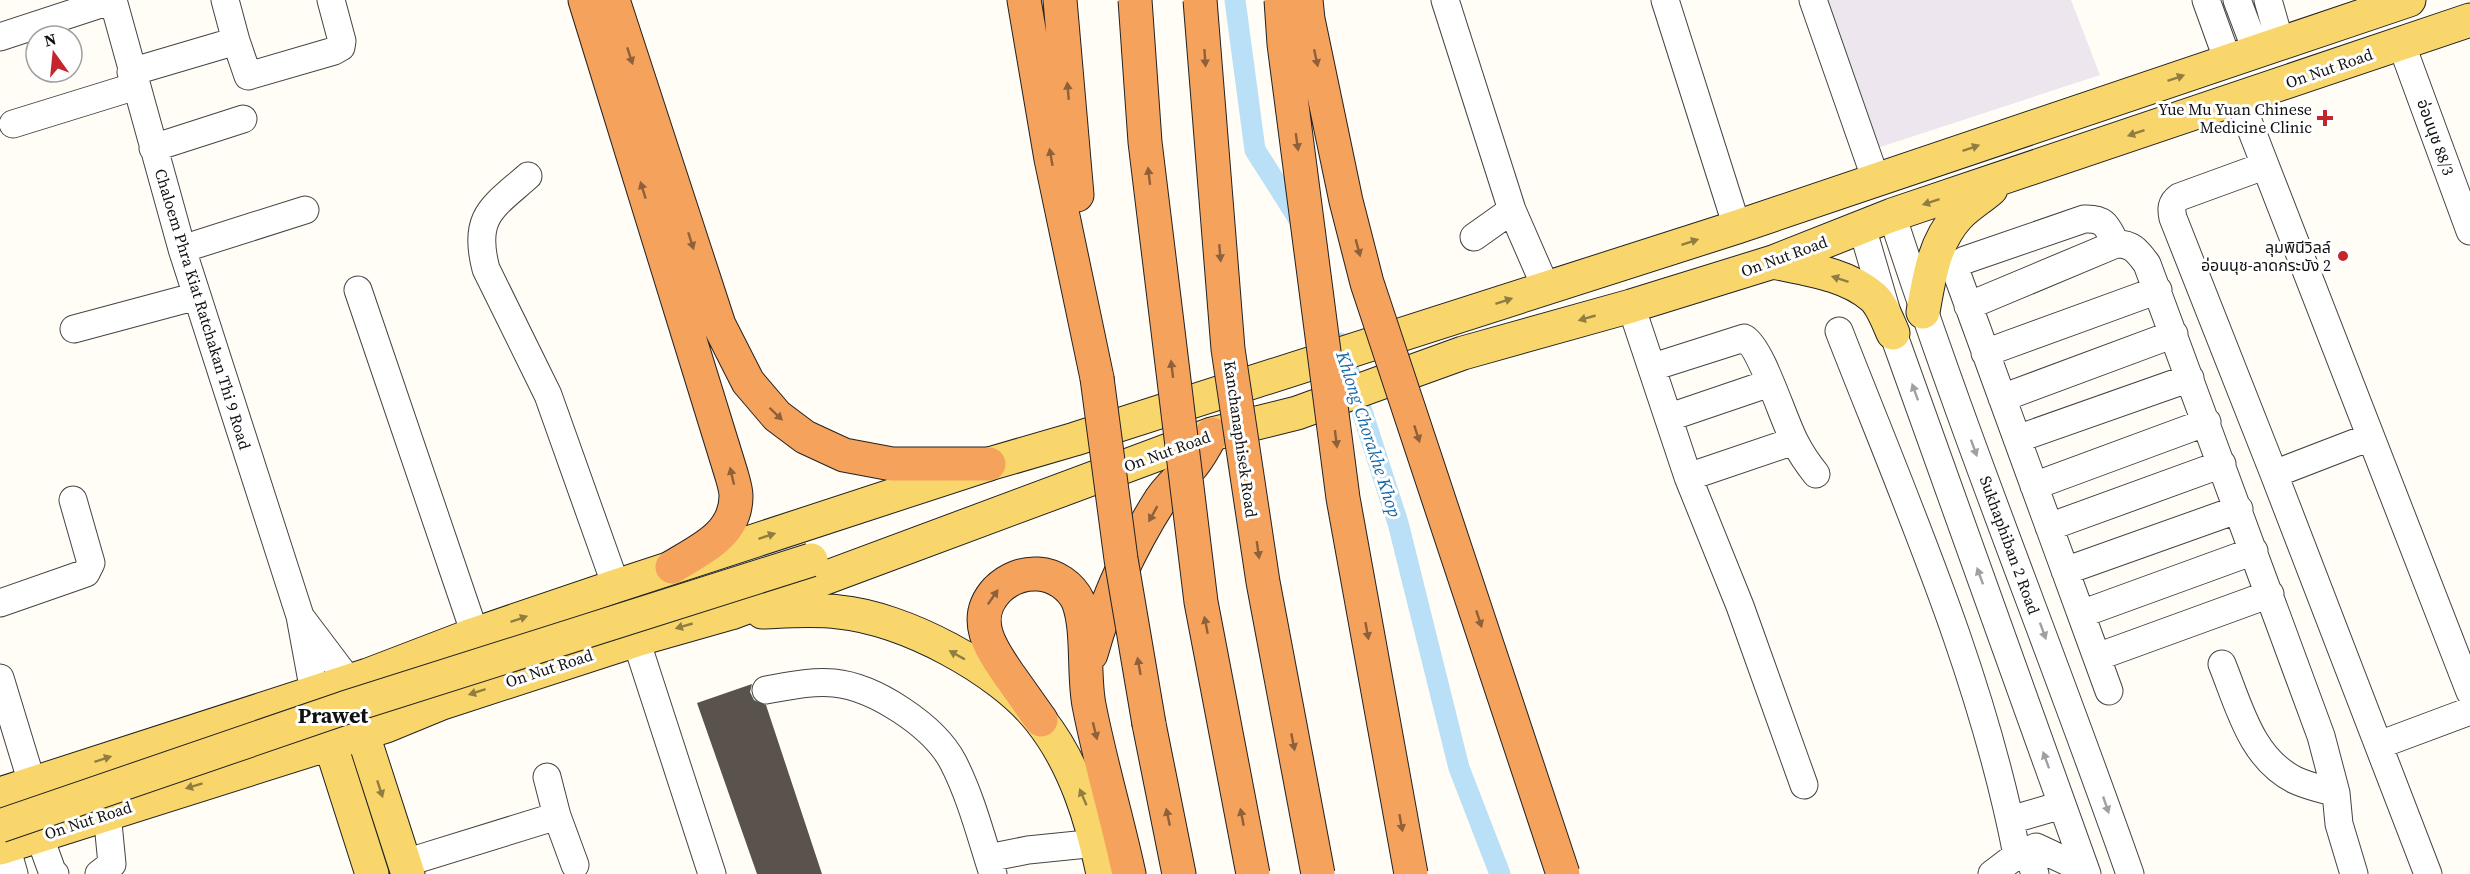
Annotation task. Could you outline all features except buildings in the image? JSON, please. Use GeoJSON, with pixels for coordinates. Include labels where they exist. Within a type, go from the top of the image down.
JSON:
{"type":"FeatureCollection","features":[{"type":"Feature","properties":{"kind":"highway"},"geometry":{"type":"LineString","coordinates":[[585,0],[728,461],[736,497],[731,519],[722,535],[672,567]]}},
{"type":"Feature","properties":{"kind":"highway"},"geometry":{"type":"LineString","coordinates":[[613,0],[719,325],[748,382],[777,416],[805,437],[844,454],[892,464],[989,464]]}},
{"type":"Feature","properties":{"kind":"highway"},"geometry":{"type":"LineString","coordinates":[[1024,0],[1051,159],[1097,378]]}},
{"type":"Feature","properties":{"kind":"highway"},"geometry":{"type":"LineString","coordinates":[[1060,0],[1080,238],[1097,378],[1133,636],[1179,874]]}},
{"type":"Feature","properties":{"kind":"highway"},"geometry":{"type":"LineString","coordinates":[[1135,0],[1146,154],[1201,602],[1253,874]]}},
{"type":"Feature","properties":{"kind":"highway","name":"Kanchanaphisek Road"},"geometry":{"type":"LineString","coordinates":[[1200,0],[1228,349],[1263,582],[1318,874]]}},
{"type":"Feature","properties":{"kind":"highway"},"geometry":{"type":"LineString","coordinates":[[1281,0],[1284,44],[1343,498],[1411,874]]}},
{"type":"Feature","properties":{"kind":"highway"},"geometry":{"type":"LineString","coordinates":[[1306,0],[1310,31],[1346,201],[1367,283],[1563,874]]}},
{"type":"Feature","properties":{"kind":"highway"},"geometry":{"type":"LineString","coordinates":[[1086,673],[1103,615],[1126,562],[1161,500],[1170,487],[1191,468],[1212,434]]}},
{"type":"Feature","properties":{"kind":"highway"},"geometry":{"type":"LineString","coordinates":[[1041,720],[994,654],[984,633],[983,622],[988,603],[1002,585],[1024,575],[1042,574],[1060,581],[1073,591],[1077,600],[1082,620],[1089,704],[1129,874]]}},
{"type":"Feature","properties":{"kind":"main road","name":"On Nut Road"},"geometry":{"type":"LineString","coordinates":[[0,794],[345,682],[616,585],[1737,227],[2255,51],[2361,7],[2409,0]]}},
{"type":"Feature","properties":{"kind":"main road","name":"On Nut Road"},"geometry":{"type":"LineString","coordinates":[[5,848],[107,813],[362,733],[442,703],[636,640],[731,613],[1212,434],[1297,413],[1463,354],[1773,262],[1892,215],[2470,20]]}},
{"type":"Feature","properties":{"kind":"main road"},"geometry":{"type":"LineString","coordinates":[[1923,312],[1931,266],[1942,240],[1958,216],[2007,177]]}},
{"type":"Feature","properties":{"kind":"main road"},"geometry":{"type":"LineString","coordinates":[[1861,185],[1892,215]]}},
{"type":"Feature","properties":{"kind":"main road"},"geometry":{"type":"LineString","coordinates":[[1861,185],[1862,227]]}},
{"type":"Feature","properties":{"kind":"main road"},"geometry":{"type":"LineString","coordinates":[[1773,262],[1820,272],[1850,282],[1875,298],[1893,333]]}},
{"type":"Feature","properties":{"kind":"main road","name":"On Nut Road"},"geometry":{"type":"LineString","coordinates":[[1009,496],[1075,439]]}},
{"type":"Feature","properties":{"kind":"main road","name":"On Nut Road"},"geometry":{"type":"LineString","coordinates":[[5,848],[344,708],[1009,496],[1095,478]]}},
{"type":"Feature","properties":{"kind":"main road"},"geometry":{"type":"LineString","coordinates":[[731,613],[804,610],[841,612],[891,624],[932,641],[988,673],[1016,694],[1041,720],[1073,775],[1087,808],[1100,859]]}},
{"type":"Feature","properties":{"kind":"main road"},"geometry":{"type":"LineString","coordinates":[[429,652],[411,673],[409,681],[411,692],[428,704],[442,703]]}},
{"type":"Feature","properties":{"kind":"main road","name":"Chaloem Phra Kiat Ratchakan Thi 9 Road"},"geometry":{"type":"LineString","coordinates":[[345,682],[407,869]]}},
{"type":"Feature","properties":{"kind":"main road","name":"Chaloem Phra Kiat Ratchakan Thi 9 Road"},"geometry":{"type":"LineString","coordinates":[[314,692],[372,874]]}},
{"type":"Feature","properties":{"kind":"main road"},"geometry":{"type":"LineString","coordinates":[[227,720],[246,724],[262,737],[264,748],[262,756],[256,765],[244,771]]}},
{"type":"Feature","properties":{"kind":"street"},"geometry":{"type":"LineString","coordinates":[[0,37],[113,0]]}},
{"type":"Feature","properties":{"kind":"street","name":"Chaloem Phra Kiat Ratchakan Thi 9 Road"},"geometry":{"type":"LineString","coordinates":[[113,0],[182,249],[300,616],[314,692]]}},
{"type":"Feature","properties":{"kind":"street"},"geometry":{"type":"LineString","coordinates":[[225,0],[248,76],[341,47],[342,41],[331,0]]}},
{"type":"Feature","properties":{"kind":"street"},"geometry":{"type":"LineString","coordinates":[[1445,0],[1512,210],[1546,288]]}},
{"type":"Feature","properties":{"kind":"street"},"geometry":{"type":"LineString","coordinates":[[1665,0],[1737,227]]}},
{"type":"Feature","properties":{"kind":"street"},"geometry":{"type":"LineString","coordinates":[[1813,0],[1861,185]]}},
{"type":"Feature","properties":{"kind":"street"},"geometry":{"type":"LineString","coordinates":[[2206,0],[2255,51]]}},
{"type":"Feature","properties":{"kind":"street"},"geometry":{"type":"LineString","coordinates":[[2236,0],[2255,51]]}},
{"type":"Feature","properties":{"kind":"street"},"geometry":{"type":"LineString","coordinates":[[2255,51],[2268,0]]}},
{"type":"Feature","properties":{"kind":"street"},"geometry":{"type":"LineString","coordinates":[[13,124],[236,41]]}},
{"type":"Feature","properties":{"kind":"street","name":"อ่อนนุช 88/3"},"geometry":{"type":"LineString","coordinates":[[2401,43],[2470,231]]}},
{"type":"Feature","properties":{"kind":"street"},"geometry":{"type":"LineString","coordinates":[[2239,98],[2470,692]]}},
{"type":"Feature","properties":{"kind":"street"},"geometry":{"type":"LineString","coordinates":[[153,148],[243,119]]}},
{"type":"Feature","properties":{"kind":"street"},"geometry":{"type":"LineString","coordinates":[[2264,166],[2179,197],[2174,201],[2171,209],[2172,218],[2274,474],[2428,874]]}},
{"type":"Feature","properties":{"kind":"street"},"geometry":{"type":"LineString","coordinates":[[528,176],[492,206],[484,225],[481,248],[486,268],[548,395],[616,585]]}},
{"type":"Feature","properties":{"kind":"street"},"geometry":{"type":"LineString","coordinates":[[182,249],[305,210]]}},
{"type":"Feature","properties":{"kind":"street"},"geometry":{"type":"LineString","coordinates":[[1474,237],[1512,210]]}},
{"type":"Feature","properties":{"kind":"street","name":"Sukhaphiban 2 Road"},"geometry":{"type":"LineString","coordinates":[[1892,215],[1923,312],[2087,750],[2130,874]]}},
{"type":"Feature","properties":{"kind":"street"},"geometry":{"type":"LineString","coordinates":[[2109,691],[1957,274],[1958,264],[1965,260],[2084,219],[2095,218],[2104,223],[2116,244]]}},
{"type":"Feature","properties":{"kind":"street"},"geometry":{"type":"LineString","coordinates":[[1862,227],[1893,333],[2086,872]]}},
{"type":"Feature","properties":{"kind":"street"},"geometry":{"type":"LineString","coordinates":[[1968,306],[2116,244],[2130,246],[2147,264],[2321,736],[2336,793],[2339,824],[2354,874]]}},
{"type":"Feature","properties":{"kind":"street"},"geometry":{"type":"LineString","coordinates":[[358,290],[475,634]]}},
{"type":"Feature","properties":{"kind":"street"},"geometry":{"type":"LineString","coordinates":[[1985,353],[2158,290]]}},
{"type":"Feature","properties":{"kind":"street"},"geometry":{"type":"LineString","coordinates":[[74,329],[197,296]]}},
{"type":"Feature","properties":{"kind":"street"},"geometry":{"type":"LineString","coordinates":[[1631,306],[1670,417],[1688,477],[1740,606],[1804,785]]}},
{"type":"Feature","properties":{"kind":"street"},"geometry":{"type":"LineString","coordinates":[[1839,331],[1962,647],[1991,739],[2010,820],[2026,860]]}},
{"type":"Feature","properties":{"kind":"street"},"geometry":{"type":"LineString","coordinates":[[2002,398],[2174,334]]}},
{"type":"Feature","properties":{"kind":"street"},"geometry":{"type":"LineString","coordinates":[[1653,367],[1744,338],[1753,345],[1794,441],[1816,474]]}},
{"type":"Feature","properties":{"kind":"street"},"geometry":{"type":"LineString","coordinates":[[2017,439],[2190,378]]}},
{"type":"Feature","properties":{"kind":"street"},"geometry":{"type":"LineString","coordinates":[[1670,417],[1770,383]]}},
{"type":"Feature","properties":{"kind":"street"},"geometry":{"type":"LineString","coordinates":[[2034,486],[2207,422]]}},
{"type":"Feature","properties":{"kind":"street"},"geometry":{"type":"LineString","coordinates":[[2274,474],[2370,437]]}},
{"type":"Feature","properties":{"kind":"street"},"geometry":{"type":"LineString","coordinates":[[1688,477],[1794,441]]}},
{"type":"Feature","properties":{"kind":"street"},"geometry":{"type":"LineString","coordinates":[[2049,527],[2222,464]]}},
{"type":"Feature","properties":{"kind":"street"},"geometry":{"type":"LineString","coordinates":[[0,603],[86,573],[91,563],[73,500]]}},
{"type":"Feature","properties":{"kind":"street"},"geometry":{"type":"LineString","coordinates":[[2065,571],[2239,509]]}},
{"type":"Feature","properties":{"kind":"street"},"geometry":{"type":"LineString","coordinates":[[2081,614],[2254,551]]}},
{"type":"Feature","properties":{"kind":"street"},"geometry":{"type":"LineString","coordinates":[[2097,657],[2270,594]]}},
{"type":"Feature","properties":{"kind":"street","name":"Chaloem Phra Kiat Ratchakan Thi 9 Road"},"geometry":{"type":"LineString","coordinates":[[300,616],[342,672],[345,682]]}},
{"type":"Feature","properties":{"kind":"street"},"geometry":{"type":"LineString","coordinates":[[636,640],[712,874]]}},
{"type":"Feature","properties":{"kind":"street"},"geometry":{"type":"LineString","coordinates":[[2222,664],[2250,735],[2272,765],[2296,781],[2336,793]]}},
{"type":"Feature","properties":{"kind":"street"},"geometry":{"type":"LineString","coordinates":[[0,678],[32,783]]}},
{"type":"Feature","properties":{"kind":"street"},"geometry":{"type":"LineString","coordinates":[[766,690],[808,682],[837,684],[862,691],[907,713],[939,741],[952,761],[991,866],[1028,849],[1100,859]]}},
{"type":"Feature","properties":{"kind":"street"},"geometry":{"type":"LineString","coordinates":[[2379,745],[2470,711]]}},
{"type":"Feature","properties":{"kind":"street"},"geometry":{"type":"LineString","coordinates":[[546,777],[575,865]]}},
{"type":"Feature","properties":{"kind":"street"},"geometry":{"type":"LineString","coordinates":[[2010,820],[2062,805]]}},
{"type":"Feature","properties":{"kind":"street"},"geometry":{"type":"LineString","coordinates":[[99,874],[112,864],[107,813]]}},
{"type":"Feature","properties":{"kind":"street"},"geometry":{"type":"LineString","coordinates":[[407,869],[557,816]]}},
{"type":"Feature","properties":{"kind":"street"},"geometry":{"type":"LineString","coordinates":[[39,835],[55,874]]}},
{"type":"Feature","properties":{"kind":"street"},"geometry":{"type":"LineString","coordinates":[[1992,874],[2026,860],[2036,847],[2086,872]]}},
{"type":"Feature","properties":{"kind":"shaded area"},"geometry":{"type":"Polygon","coordinates":[[[1799,0],[2071,0],[2100,75],[1853,156],[1799,0]]]}},
{"type":"Feature","properties":{"kind":"waterway","name":"Khlong Chorakhe Khop"},"geometry":{"type":"LineString","coordinates":[[1235,0],[1255,150],[1302,224]]}},
{"type":"Feature","properties":{"kind":"waterway","name":"Khlong Chorakhe Khop"},"geometry":{"type":"LineString","coordinates":[[1340,343],[1398,523],[1459,768],[1500,874]]}},
{"type":"Feature","properties":{"kind":"place","name":"Yue Mu Yuan Chinese Medicine Clinic"},"geometry":{"type":"Point","coordinates":[2325,118]}},
{"type":"Feature","properties":{"kind":"place","name":"ลุมพินีวิลล์ อ่อนนุช-ลาดกระบัง 2"},"geometry":{"type":"Point","coordinates":[2343,256]}},
{"type":"Feature","properties":{"kind":"district","name":"Prawet"},"geometry":{"type":"Point","coordinates":[333,715]}}]}
